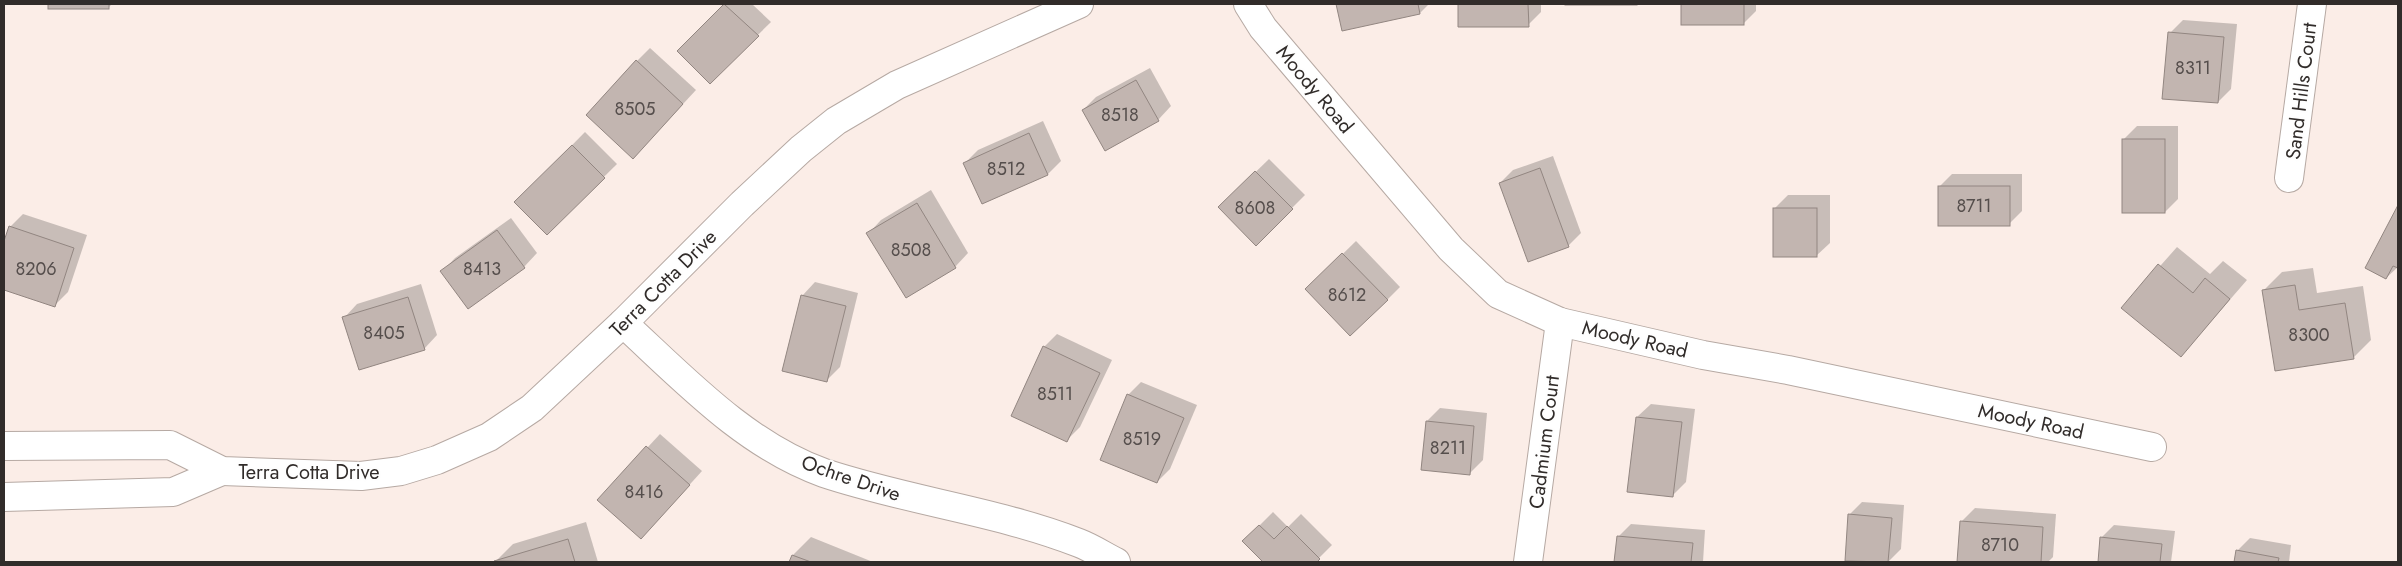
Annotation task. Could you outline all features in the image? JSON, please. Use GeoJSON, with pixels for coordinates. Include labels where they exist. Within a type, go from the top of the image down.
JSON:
{"type":"FeatureCollection","features":[{"type":"Feature","properties":{"kind":"street","name":"Terra Cotta Drive"},"geometry":{"type":"LineString","coordinates":[[4,497],[173,492],[222,472],[361,476],[401,471],[437,460],[489,437],[510,425],[532,408],[623,323],[742,204],[801,149],[836,121],[897,85],[1079,4]]}},
{"type":"Feature","properties":{"kind":"street","name":"Moody Road"},"geometry":{"type":"LineString","coordinates":[[1248,4],[1263,28],[1451,249],[1498,294],[1560,322],[1703,355],[1788,370],[2152,447]]}},
{"type":"Feature","properties":{"kind":"street","name":"Sand Hills Court"},"geometry":{"type":"LineString","coordinates":[[2289,178],[2312,4]]}},
{"type":"Feature","properties":{"kind":"street","name":"Cadmium Court"},"geometry":{"type":"LineString","coordinates":[[1528,562],[1560,322]]}},
{"type":"Feature","properties":{"kind":"street","name":"Ochre Drive"},"geometry":{"type":"LineString","coordinates":[[623,323],[706,399],[752,436],[801,462],[824,473],[907,497],[1026,525],[1081,544],[1116,562]]}},
{"type":"Feature","properties":{"kind":"street","name":"Terra Cotta Drive"},"geometry":{"type":"LineString","coordinates":[[4,446],[170,445],[222,472]]}},
{"type":"Feature","properties":{"kind":"building"},"geometry":{"type":"Polygon","coordinates":[[[48,4],[109,4],[109,9],[48,9],[48,4]]]}},
{"type":"Feature","properties":{"kind":"building"},"geometry":{"type":"Polygon","coordinates":[[[724,4],[759,36],[710,84],[677,51],[724,4]]]}},
{"type":"Feature","properties":{"kind":"building"},"geometry":{"type":"Polygon","coordinates":[[[1336,4],[1418,4],[1420,14],[1342,31],[1336,4]]]}},
{"type":"Feature","properties":{"kind":"building"},"geometry":{"type":"Polygon","coordinates":[[[1458,4],[1528,4],[1529,27],[1458,27],[1458,4]]]}},
{"type":"Feature","properties":{"kind":"building"},"geometry":{"type":"Polygon","coordinates":[[[1637,4],[1637,5],[1565,5],[1637,4]]]}},
{"type":"Feature","properties":{"kind":"building"},"geometry":{"type":"Polygon","coordinates":[[[1681,4],[1744,4],[1744,25],[1681,25],[1681,4]]]}},
{"type":"Feature","properties":{"kind":"building"},"geometry":{"type":"Polygon","coordinates":[[[2168,32],[2224,37],[2218,103],[2162,99],[2168,32]]]}},
{"type":"Feature","properties":{"kind":"building"},"geometry":{"type":"Polygon","coordinates":[[[636,60],[683,104],[633,159],[586,115],[636,60]]]}},
{"type":"Feature","properties":{"kind":"building"},"geometry":{"type":"Polygon","coordinates":[[[1136,80],[1159,121],[1105,151],[1082,110],[1136,80]]]}},
{"type":"Feature","properties":{"kind":"building"},"geometry":{"type":"Polygon","coordinates":[[[1029,133],[1048,175],[982,204],[963,163],[1029,133]]]}},
{"type":"Feature","properties":{"kind":"building"},"geometry":{"type":"Polygon","coordinates":[[[2122,139],[2165,139],[2165,213],[2122,213],[2122,139]]]}},
{"type":"Feature","properties":{"kind":"building"},"geometry":{"type":"Polygon","coordinates":[[[572,145],[605,178],[547,235],[514,202],[572,145]]]}},
{"type":"Feature","properties":{"kind":"building"},"geometry":{"type":"Polygon","coordinates":[[[1540,168],[1569,247],[1528,262],[1499,183],[1540,168]]]}},
{"type":"Feature","properties":{"kind":"building"},"geometry":{"type":"Polygon","coordinates":[[[1255,171],[1293,209],[1256,246],[1218,207],[1255,171]]]}},
{"type":"Feature","properties":{"kind":"building"},"geometry":{"type":"Polygon","coordinates":[[[1938,186],[2010,186],[2010,226],[1938,226],[1938,186]]]}},
{"type":"Feature","properties":{"kind":"building"},"geometry":{"type":"Polygon","coordinates":[[[917,203],[956,268],[906,298],[866,233],[917,203]]]}},
{"type":"Feature","properties":{"kind":"building"},"geometry":{"type":"Polygon","coordinates":[[[2398,205],[2398,268],[2393,266],[2386,279],[2365,268],[2398,205]]]}},
{"type":"Feature","properties":{"kind":"building"},"geometry":{"type":"Polygon","coordinates":[[[1773,208],[1817,208],[1817,257],[1773,257],[1773,208]]]}},
{"type":"Feature","properties":{"kind":"building"},"geometry":{"type":"Polygon","coordinates":[[[9,226],[74,248],[55,307],[4,290],[4,241],[9,226]]]}},
{"type":"Feature","properties":{"kind":"building"},"geometry":{"type":"Polygon","coordinates":[[[497,230],[525,268],[468,309],[440,271],[497,230]]]}},
{"type":"Feature","properties":{"kind":"building"},"geometry":{"type":"Polygon","coordinates":[[[1342,253],[1388,300],[1350,336],[1305,289],[1342,253]]]}},
{"type":"Feature","properties":{"kind":"building"},"geometry":{"type":"Polygon","coordinates":[[[2158,264],[2193,293],[2205,278],[2230,299],[2181,357],[2121,308],[2158,264]]]}},
{"type":"Feature","properties":{"kind":"building"},"geometry":{"type":"Polygon","coordinates":[[[2295,285],[2299,310],[2345,303],[2354,359],[2275,371],[2262,290],[2295,285]]]}},
{"type":"Feature","properties":{"kind":"building"},"geometry":{"type":"Polygon","coordinates":[[[801,295],[846,306],[827,382],[782,371],[801,295]]]}},
{"type":"Feature","properties":{"kind":"building"},"geometry":{"type":"Polygon","coordinates":[[[408,297],[425,350],[359,370],[342,317],[408,297]]]}},
{"type":"Feature","properties":{"kind":"building"},"geometry":{"type":"Polygon","coordinates":[[[1043,346],[1100,373],[1067,442],[1011,416],[1043,346]]]}},
{"type":"Feature","properties":{"kind":"building"},"geometry":{"type":"Polygon","coordinates":[[[1127,394],[1184,418],[1157,483],[1100,460],[1127,394]]]}},
{"type":"Feature","properties":{"kind":"building"},"geometry":{"type":"Polygon","coordinates":[[[1636,417],[1682,422],[1673,497],[1627,492],[1636,417]]]}},
{"type":"Feature","properties":{"kind":"building"},"geometry":{"type":"Polygon","coordinates":[[[1426,421],[1474,426],[1470,475],[1421,470],[1426,421]]]}},
{"type":"Feature","properties":{"kind":"building"},"geometry":{"type":"Polygon","coordinates":[[[646,446],[690,485],[641,539],[597,500],[646,446]]]}},
{"type":"Feature","properties":{"kind":"building"},"geometry":{"type":"Polygon","coordinates":[[[1848,514],[1892,518],[1888,562],[1845,561],[1848,514]]]}},
{"type":"Feature","properties":{"kind":"building"},"geometry":{"type":"Polygon","coordinates":[[[1960,521],[2043,527],[2041,562],[1957,562],[1960,521]]]}},
{"type":"Feature","properties":{"kind":"building"},"geometry":{"type":"Polygon","coordinates":[[[1259,525],[1274,539],[1287,526],[1320,559],[1317,562],[1263,562],[1242,541],[1259,525]]]}},
{"type":"Feature","properties":{"kind":"building"},"geometry":{"type":"Polygon","coordinates":[[[1617,536],[1693,543],[1691,562],[1614,562],[1617,536]]]}},
{"type":"Feature","properties":{"kind":"building"},"geometry":{"type":"Polygon","coordinates":[[[2100,537],[2162,544],[2160,562],[2098,562],[2100,537]]]}},
{"type":"Feature","properties":{"kind":"building"},"geometry":{"type":"Polygon","coordinates":[[[568,539],[575,562],[494,561],[568,539]]]}},
{"type":"Feature","properties":{"kind":"building"},"geometry":{"type":"Polygon","coordinates":[[[2236,550],[2279,558],[2278,562],[2234,562],[2236,550]]]}},
{"type":"Feature","properties":{"kind":"building"},"geometry":{"type":"Polygon","coordinates":[[[792,555],[811,562],[789,562],[792,555]]]}}]}
